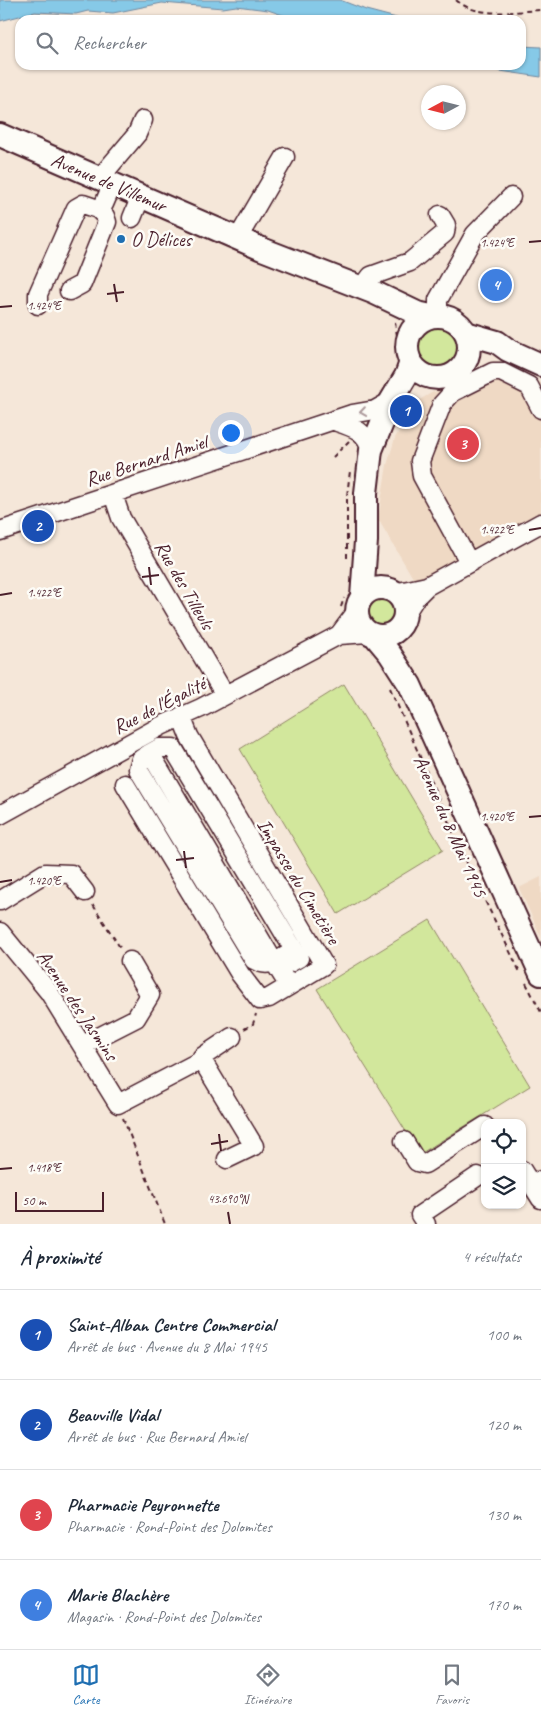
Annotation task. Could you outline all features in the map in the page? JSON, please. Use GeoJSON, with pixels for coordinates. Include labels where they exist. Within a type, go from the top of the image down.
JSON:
{"type":"FeatureCollection","features":[{"type":"Feature","properties":{"kind":"main road","name":"Avenue de Villemur"},"geometry":{"type":"LineString","coordinates":[[0,135],[238,238],[362,288],[417,314],[434,316]]}},
{"type":"Feature","properties":{"kind":"main road","name":"Avenue de Villemur"},"geometry":{"type":"LineString","coordinates":[[384,299],[401,322],[406,350]]}},
{"type":"Feature","properties":{"kind":"main road"},"geometry":{"type":"LineString","coordinates":[[366,541],[381,574],[402,603],[403,621],[390,635],[371,634],[359,623],[351,603],[366,541],[365,459],[391,401],[406,376],[406,350],[416,324],[434,316],[454,320],[466,333],[469,344],[468,356],[462,366]]}},
{"type":"Feature","properties":{"kind":"main road"},"geometry":{"type":"LineString","coordinates":[[466,333],[497,342],[508,350],[541,365]]}},
{"type":"Feature","properties":{"kind":"main road"},"geometry":{"type":"LineString","coordinates":[[406,350],[423,374],[432,377],[449,376],[474,357],[485,353],[508,350]]}},
{"type":"Feature","properties":{"kind":"main road"},"geometry":{"type":"LineString","coordinates":[[365,459],[408,393],[432,377]]}},
{"type":"Feature","properties":{"kind":"main road"},"geometry":{"type":"LineString","coordinates":[[351,603],[373,590],[393,592]]}},
{"type":"Feature","properties":{"kind":"main road","name":"Avenue du 8 Mai 1945"},"geometry":{"type":"LineString","coordinates":[[403,621],[402,648],[410,686]]}},
{"type":"Feature","properties":{"kind":"main road","name":"Avenue du 8 Mai 1945"},"geometry":{"type":"LineString","coordinates":[[371,634],[390,654],[410,686],[541,974]]}},
{"type":"Feature","properties":{"kind":"street"},"geometry":{"type":"LineString","coordinates":[[98,209],[104,204],[108,181],[104,173],[137,134],[142,120]]}},
{"type":"Feature","properties":{"kind":"street"},"geometry":{"type":"LineString","coordinates":[[238,238],[285,157]]}},
{"type":"Feature","properties":{"kind":"street"},"geometry":{"type":"LineString","coordinates":[[132,218],[141,196]]}},
{"type":"Feature","properties":{"kind":"street"},"geometry":{"type":"LineString","coordinates":[[434,316],[438,300],[476,234],[511,197]]}},
{"type":"Feature","properties":{"kind":"street"},"geometry":{"type":"LineString","coordinates":[[38,305],[38,294],[76,208],[83,204],[98,209],[105,216],[107,222],[82,284],[69,291]]}},
{"type":"Feature","properties":{"kind":"street"},"geometry":{"type":"LineString","coordinates":[[362,288],[371,276],[410,262],[445,233],[446,225],[440,215]]}},
{"type":"Feature","properties":{"kind":"street"},"geometry":{"type":"LineString","coordinates":[[469,562],[422,476],[420,461],[442,404],[453,392],[493,372],[501,372],[528,386],[541,409]]}},
{"type":"Feature","properties":{"kind":"street","name":"Rue Bernard Amiel"},"geometry":{"type":"LineString","coordinates":[[0,531],[352,414],[374,410],[391,401]]}},
{"type":"Feature","properties":{"kind":"street"},"geometry":{"type":"LineString","coordinates":[[334,421],[357,429],[369,441],[365,459]]}},
{"type":"Feature","properties":{"kind":"street","name":"Rue des Tilleuls"},"geometry":{"type":"LineString","coordinates":[[112,494],[122,518],[225,695]]}},
{"type":"Feature","properties":{"kind":"street"},"geometry":{"type":"LineString","coordinates":[[403,621],[416,597],[427,586],[541,523]]}},
{"type":"Feature","properties":{"kind":"street"},"geometry":{"type":"LineString","coordinates":[[393,592],[427,586]]}},
{"type":"Feature","properties":{"kind":"street","name":"Rue de l'Égalité"},"geometry":{"type":"LineString","coordinates":[[339,635],[351,603]]}},
{"type":"Feature","properties":{"kind":"street","name":"Rue de l'Égalité"},"geometry":{"type":"LineString","coordinates":[[0,815],[181,716],[339,635],[371,634]]}},
{"type":"Feature","properties":{"kind":"street","name":"Impasse du Cimetière"},"geometry":{"type":"LineString","coordinates":[[181,716],[189,736],[324,965],[269,998],[260,1000]]}},
{"type":"Feature","properties":{"kind":"street"},"geometry":{"type":"LineString","coordinates":[[178,739],[231,836]]}},
{"type":"Feature","properties":{"kind":"street"},"geometry":{"type":"LineString","coordinates":[[160,748],[173,748],[231,836],[306,953],[290,964],[285,956],[274,962],[263,964],[254,960],[205,863],[138,769],[140,758],[160,748]]}},
{"type":"Feature","properties":{"kind":"street"},"geometry":{"type":"LineString","coordinates":[[125,784],[240,974],[260,1000]]}},
{"type":"Feature","properties":{"kind":"street"},"geometry":{"type":"LineString","coordinates":[[181,877],[205,863]]}},
{"type":"Feature","properties":{"kind":"street"},"geometry":{"type":"LineString","coordinates":[[0,901],[45,872],[71,874],[85,892]]}},
{"type":"Feature","properties":{"kind":"street","name":"Avenue des Jasmins"},"geometry":{"type":"LineString","coordinates":[[0,932],[49,992],[118,1104]]}},
{"type":"Feature","properties":{"kind":"street"},"geometry":{"type":"LineString","coordinates":[[83,1045],[136,1018],[150,995],[130,961]]}},
{"type":"Feature","properties":{"kind":"street"},"geometry":{"type":"LineString","coordinates":[[274,962],[289,986]]}},
{"type":"Feature","properties":{"kind":"street"},"geometry":{"type":"LineString","coordinates":[[118,1104],[202,1060],[202,1057],[232,1037]]}},
{"type":"Feature","properties":{"kind":"street"},"geometry":{"type":"LineString","coordinates":[[202,1060],[254,1146],[227,1160]]}},
{"type":"Feature","properties":{"kind":"street"},"geometry":{"type":"LineString","coordinates":[[404,1142],[417,1162],[425,1164],[481,1129]]}},
{"type":"Feature","properties":{"kind":"street"},"geometry":{"type":"LineString","coordinates":[[426,1224],[420,1214],[478,1176]]}},
{"type":"Feature","properties":{"kind":"street"},"geometry":{"type":"LineString","coordinates":[[526,1176],[539,1187]]}},
{"type":"Feature","properties":{"kind":"path"},"geometry":{"type":"LineString","coordinates":[[456,0],[463,7],[478,11],[541,10]]}},
{"type":"Feature","properties":{"kind":"path"},"geometry":{"type":"LineString","coordinates":[[394,321],[406,350]]}},
{"type":"Feature","properties":{"kind":"path"},"geometry":{"type":"LineString","coordinates":[[332,457],[352,438]]}},
{"type":"Feature","properties":{"kind":"path"},"geometry":{"type":"LineString","coordinates":[[346,558],[347,496],[365,459]]}},
{"type":"Feature","properties":{"kind":"path","name":"Avenue du 8 Mai 1945"},"geometry":{"type":"LineString","coordinates":[[388,683],[467,864],[541,1012]]}},
{"type":"Feature","properties":{"kind":"path"},"geometry":{"type":"LineString","coordinates":[[85,892],[130,961]]}},
{"type":"Feature","properties":{"kind":"path"},"geometry":{"type":"LineString","coordinates":[[232,1037],[252,1024],[260,1000]]}},
{"type":"Feature","properties":{"kind":"path"},"geometry":{"type":"LineString","coordinates":[[118,1104],[165,1224]]}},
{"type":"Feature","properties":{"kind":"shaded area"},"geometry":{"type":"Polygon","coordinates":[[[499,365],[541,383],[541,516],[416,583],[378,519],[387,465],[395,438],[416,402],[433,392],[445,390],[482,367],[499,365]]]}},
{"type":"Feature","properties":{"kind":"shaded area"},"geometry":{"type":"Polygon","coordinates":[[[541,877],[541,937],[519,888],[541,877]]]}},
{"type":"Feature","properties":{"kind":"green space"},"geometry":{"type":"Polygon","coordinates":[[[434,324],[442,324],[454,330],[460,346],[454,362],[442,368],[434,368],[422,362],[416,350],[416,342],[422,330],[434,324]]]}},
{"type":"Feature","properties":{"kind":"green space"},"geometry":{"type":"Polygon","coordinates":[[[380,598],[389,602],[393,611],[389,620],[380,624],[371,620],[367,611],[371,602],[380,598]]]}},
{"type":"Feature","properties":{"kind":"green space"},"geometry":{"type":"Polygon","coordinates":[[[344,684],[443,850],[338,914],[240,749],[344,684]]]}},
{"type":"Feature","properties":{"kind":"green space"},"geometry":{"type":"Polygon","coordinates":[[[430,920],[530,1086],[420,1154],[317,989],[430,920]]]}},
{"type":"Feature","properties":{"kind":"water"},"geometry":{"type":"Polygon","coordinates":[[[0,0],[340,0],[385,15],[282,15],[268,10],[236,6],[223,8],[162,3],[113,13],[88,11],[76,14],[35,12],[15,15],[15,17],[0,21],[0,0]]]}},
{"type":"Feature","properties":{"kind":"water"},"geometry":{"type":"Polygon","coordinates":[[[526,46],[541,47],[541,77],[493,70],[526,70],[526,46]]]}},
{"type":"Feature","properties":{"kind":"place","name":"O Délices"},"geometry":{"type":"Point","coordinates":[121,239]}},
{"type":"Feature","properties":{"kind":"place","name":"Marie Blachère"},"geometry":{"type":"Point","coordinates":[496,285]}},
{"type":"Feature","properties":{"kind":"place","name":"Saint-Alban Centre Commercial"},"geometry":{"type":"Point","coordinates":[406,411]}},
{"type":"Feature","properties":{"kind":"place","name":"Pharmacie Peyronnette"},"geometry":{"type":"Point","coordinates":[463,444]}},
{"type":"Feature","properties":{"kind":"place","name":"Beauville Vidal"},"geometry":{"type":"Point","coordinates":[38,526]}}]}
